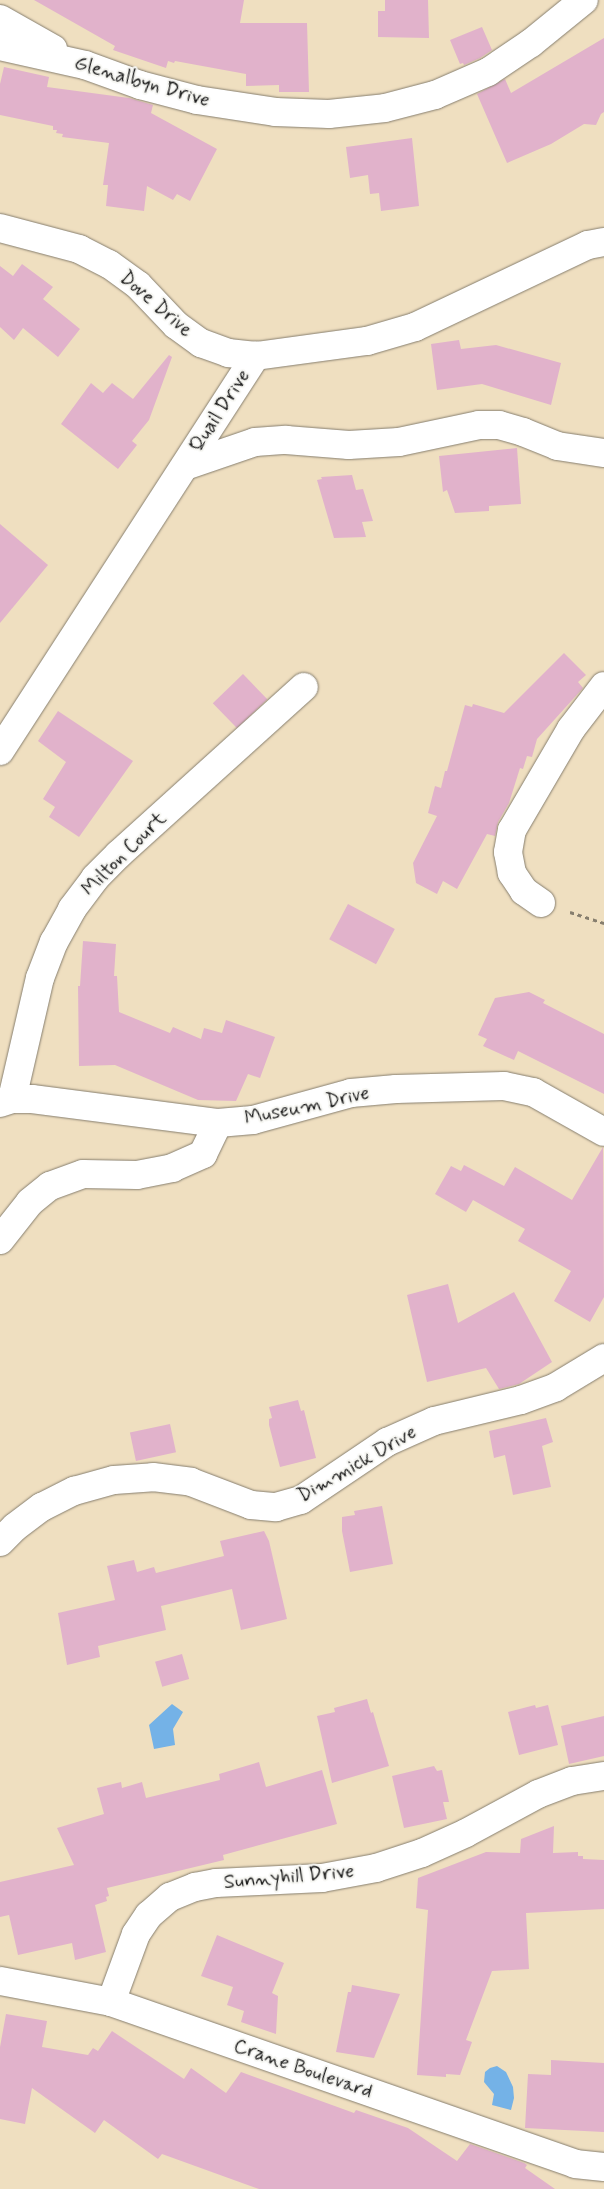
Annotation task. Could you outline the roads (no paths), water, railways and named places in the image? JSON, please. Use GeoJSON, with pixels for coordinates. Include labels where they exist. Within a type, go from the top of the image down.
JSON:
{"type":"FeatureCollection","features":[{"type":"Feature","properties":{"kind":"street","name":"Glenalbyn Drive"},"geometry":{"type":"LineString","coordinates":[[0,46],[85,65],[140,85],[197,100],[275,112],[329,114],[385,108],[435,95],[488,72],[532,43],[584,0]]}},
{"type":"Feature","properties":{"kind":"street"},"geometry":{"type":"LineString","coordinates":[[0,19],[85,65]]}},
{"type":"Feature","properties":{"kind":"street","name":"Dove Drive"},"geometry":{"type":"LineString","coordinates":[[0,228],[79,250],[109,264],[138,285],[176,325],[202,342],[228,353],[256,356]]}},
{"type":"Feature","properties":{"kind":"street","name":"Quail Drive"},"geometry":{"type":"LineString","coordinates":[[0,751],[256,356],[367,341],[415,327],[588,245],[604,242]]}},
{"type":"Feature","properties":{"kind":"street"},"geometry":{"type":"LineString","coordinates":[[185,466],[255,442],[286,440],[349,445],[398,442],[478,425],[499,425],[523,432],[557,446],[604,453]]}},
{"type":"Feature","properties":{"kind":"street","name":"Milton Court"},"geometry":{"type":"LineString","coordinates":[[6,1101],[40,978],[54,942],[72,909],[95,878],[119,854],[304,686]]}},
{"type":"Feature","properties":{"kind":"street"},"geometry":{"type":"LineString","coordinates":[[541,903],[524,891],[512,873],[508,852],[512,830],[571,729],[604,686]]}},
{"type":"Feature","properties":{"kind":"street","name":"Museum Drive"},"geometry":{"type":"LineString","coordinates":[[6,1101],[32,1099],[218,1123],[253,1120],[351,1093],[396,1089],[504,1086],[533,1092],[604,1132]]}},
{"type":"Feature","properties":{"kind":"street"},"geometry":{"type":"LineString","coordinates":[[0,1240],[30,1202],[50,1186],[82,1174],[137,1175],[172,1168],[203,1154],[218,1123]]}},
{"type":"Feature","properties":{"kind":"street","name":"Dimmick Drive"},"geometry":{"type":"LineString","coordinates":[[0,1542],[14,1527],[42,1507],[74,1491],[114,1480],[153,1477],[191,1482],[251,1504],[276,1507],[301,1500],[387,1442],[434,1421],[521,1400],[556,1387],[604,1358]]}},
{"type":"Feature","properties":{"kind":"street","name":"Sunnyhill Drive"},"geometry":{"type":"LineString","coordinates":[[111,2002],[136,1934],[149,1915],[170,1897],[195,1887],[216,1883],[322,1878],[376,1868],[422,1853],[466,1833],[538,1794],[572,1781],[604,1776]]}},
{"type":"Feature","properties":{"kind":"street","name":"Crane Boulevard"},"geometry":{"type":"LineString","coordinates":[[0,1981],[111,2002],[575,2164],[604,2167]]}},
{"type":"Feature","properties":{"kind":"water"},"geometry":{"type":"Polygon","coordinates":[[[172,1704],[183,1712],[173,1729],[175,1745],[154,1749],[149,1725],[172,1704]]]}},
{"type":"Feature","properties":{"kind":"water"},"geometry":{"type":"Polygon","coordinates":[[[497,2066],[506,2072],[513,2087],[514,2098],[511,2110],[492,2105],[494,2094],[484,2082],[485,2072],[497,2066]]]}}]}
